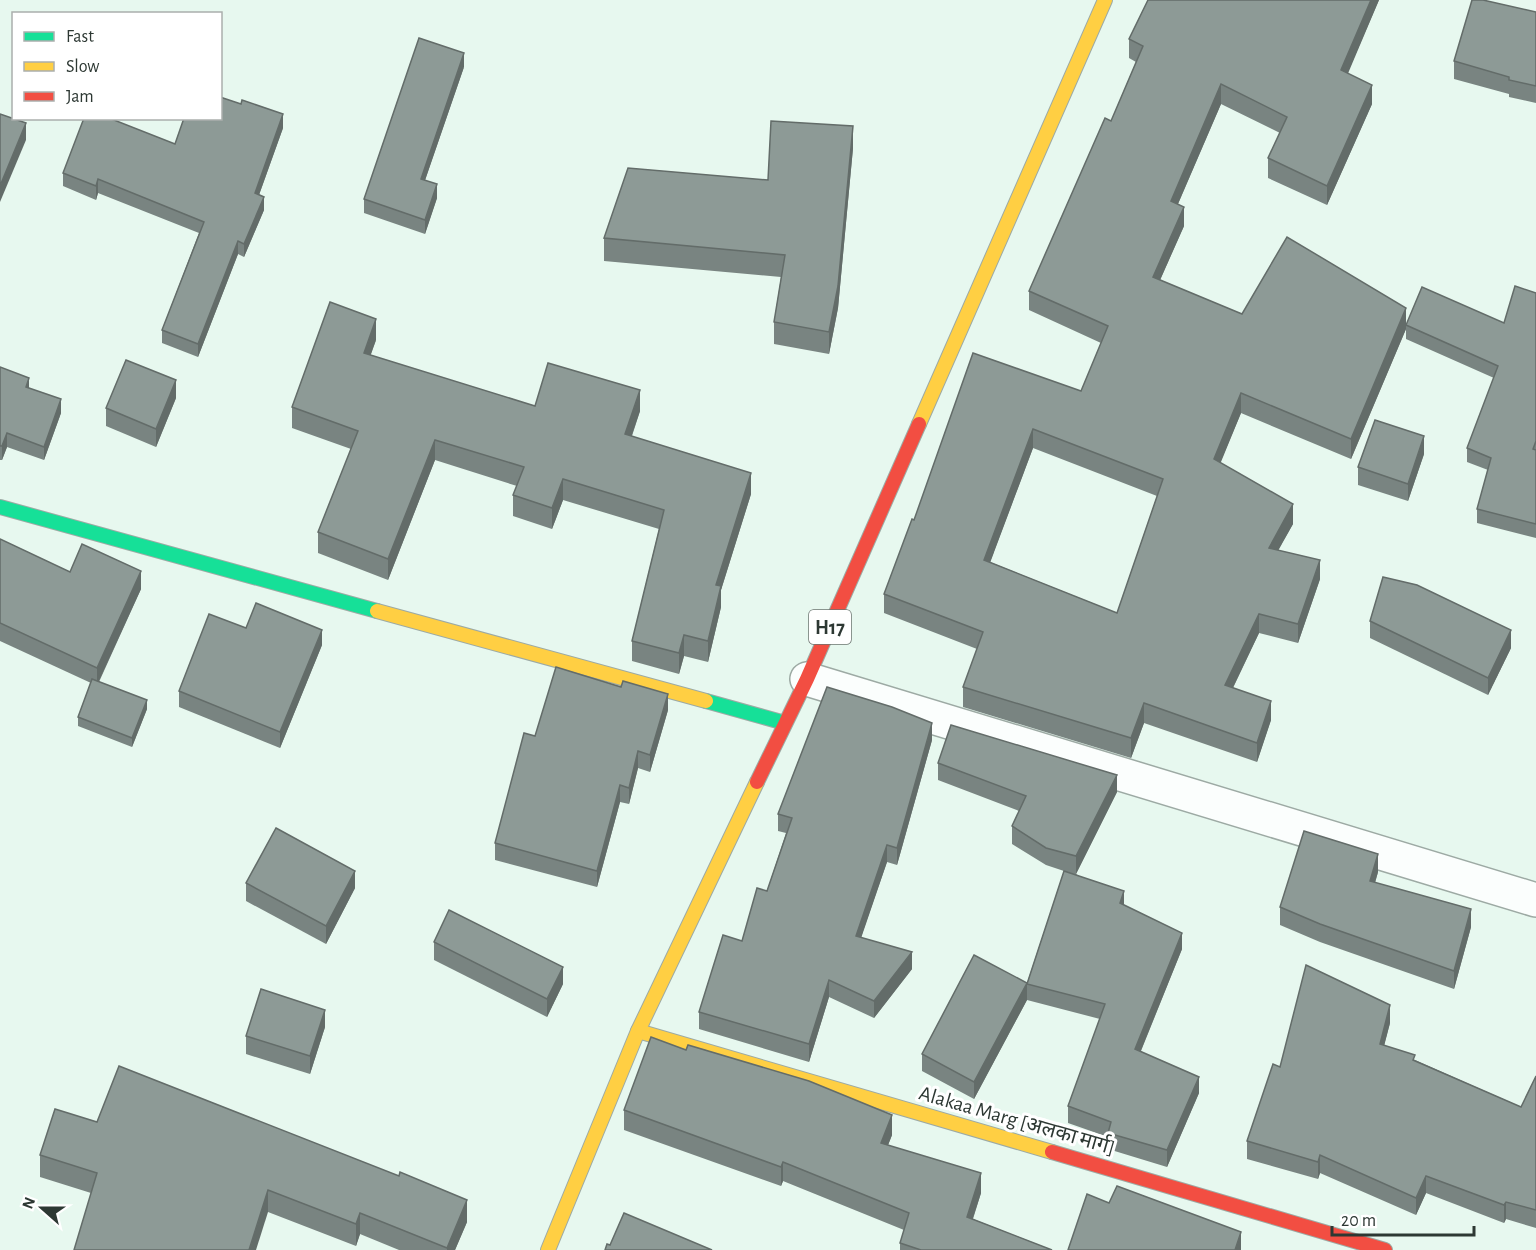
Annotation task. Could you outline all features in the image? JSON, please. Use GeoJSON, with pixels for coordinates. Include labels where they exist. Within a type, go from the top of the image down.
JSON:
{"type":"FeatureCollection","features":[{"type":"Feature","properties":{"kind":"street","name":"H17"},"geometry":{"type":"LineString","coordinates":[[548,1250],[638,1031],[807,679],[1105,0]]}},
{"type":"Feature","properties":{"kind":"street"},"geometry":{"type":"LineString","coordinates":[[0,507],[785,723]]}},
{"type":"Feature","properties":{"kind":"street"},"geometry":{"type":"LineString","coordinates":[[807,679],[1536,900]]}},
{"type":"Feature","properties":{"kind":"street","name":"Alakaa Marg [अलका मार्ग]"},"geometry":{"type":"LineString","coordinates":[[638,1031],[1385,1250]]}},
{"type":"Feature","properties":{"kind":"building"},"geometry":{"type":"Polygon","coordinates":[[[1148,0],[1371,0],[1341,70],[1372,85],[1327,186],[1268,158],[1287,117],[1221,84],[1171,201],[1184,207],[1153,277],[1242,314],[1287,237],[1406,308],[1351,439],[1241,393],[1214,459],[1293,504],[1269,548],[1320,560],[1298,624],[1259,614],[1225,685],[1271,701],[1257,743],[1144,703],[1131,738],[963,687],[983,632],[884,594],[912,519],[914,520],[973,353],[1081,391],[1108,326],[1029,291],[1105,118],[1111,121],[1143,46],[1129,39],[1148,0]],[[1033,429],[984,560],[1117,613],[1163,479],[1033,429]]]}},
{"type":"Feature","properties":{"kind":"building"},"geometry":{"type":"Polygon","coordinates":[[[1472,0],[1483,0],[1536,12],[1536,86],[1509,80],[1509,77],[1454,61],[1472,0]]]}},
{"type":"Feature","properties":{"kind":"building"},"geometry":{"type":"Polygon","coordinates":[[[419,38],[464,53],[421,179],[437,184],[425,220],[364,199],[419,38]]]}},
{"type":"Feature","properties":{"kind":"building"},"geometry":{"type":"Polygon","coordinates":[[[222,98],[241,104],[242,100],[283,114],[255,193],[264,197],[244,244],[238,241],[198,344],[162,330],[204,222],[98,179],[96,186],[63,173],[83,120],[114,120],[175,144],[183,120],[222,120],[222,98]]]}},
{"type":"Feature","properties":{"kind":"building"},"geometry":{"type":"Polygon","coordinates":[[[0,114],[26,123],[0,186],[0,114]]]}},
{"type":"Feature","properties":{"kind":"building"},"geometry":{"type":"Polygon","coordinates":[[[771,121],[853,126],[838,286],[829,332],[774,322],[785,255],[604,238],[628,168],[768,180],[771,121]]]}},
{"type":"Feature","properties":{"kind":"building"},"geometry":{"type":"Polygon","coordinates":[[[1515,286],[1536,293],[1536,441],[1533,449],[1536,450],[1536,524],[1477,509],[1491,458],[1467,448],[1498,366],[1406,325],[1422,287],[1504,323],[1515,286]]]}},
{"type":"Feature","properties":{"kind":"building"},"geometry":{"type":"Polygon","coordinates":[[[330,302],[376,319],[364,353],[535,406],[548,363],[640,390],[625,434],[751,473],[716,585],[721,586],[708,641],[684,635],[679,653],[632,641],[664,510],[563,479],[552,508],[513,495],[524,467],[435,440],[388,559],[318,532],[358,431],[292,407],[330,302]]]}},
{"type":"Feature","properties":{"kind":"building"},"geometry":{"type":"Polygon","coordinates":[[[126,360],[176,380],[156,429],[106,408],[126,360]]]}},
{"type":"Feature","properties":{"kind":"building"},"geometry":{"type":"Polygon","coordinates":[[[0,367],[29,378],[26,387],[61,399],[44,447],[7,433],[0,446],[0,367]]]}},
{"type":"Feature","properties":{"kind":"building"},"geometry":{"type":"Polygon","coordinates":[[[1375,420],[1424,436],[1408,484],[1358,467],[1375,420]]]}},
{"type":"Feature","properties":{"kind":"building"},"geometry":{"type":"Polygon","coordinates":[[[0,539],[70,572],[82,544],[141,571],[97,668],[0,623],[0,539]]]}},
{"type":"Feature","properties":{"kind":"building"},"geometry":{"type":"Polygon","coordinates":[[[1383,577],[1417,585],[1511,630],[1488,678],[1370,621],[1383,577]]]}},
{"type":"Feature","properties":{"kind":"building"},"geometry":{"type":"Polygon","coordinates":[[[256,603],[322,630],[280,732],[179,691],[209,614],[246,628],[256,603]]]}},
{"type":"Feature","properties":{"kind":"building"},"geometry":{"type":"Polygon","coordinates":[[[556,667],[621,687],[623,681],[668,694],[650,755],[638,751],[629,788],[620,785],[597,871],[495,843],[524,733],[535,736],[556,667]]]}},
{"type":"Feature","properties":{"kind":"building"},"geometry":{"type":"Polygon","coordinates":[[[92,679],[147,700],[132,738],[78,717],[92,679]]]}},
{"type":"Feature","properties":{"kind":"building"},"geometry":{"type":"Polygon","coordinates":[[[827,687],[892,707],[932,723],[897,848],[887,845],[856,936],[912,952],[874,1001],[829,980],[809,1044],[699,1012],[723,935],[742,941],[757,888],[767,891],[792,818],[778,814],[827,687]]]}},
{"type":"Feature","properties":{"kind":"building"},"geometry":{"type":"Polygon","coordinates":[[[951,725],[1117,775],[1076,856],[1046,848],[1012,826],[1026,796],[938,763],[951,725]]]}},
{"type":"Feature","properties":{"kind":"building"},"geometry":{"type":"Polygon","coordinates":[[[276,828],[355,871],[326,926],[246,883],[276,828]]]}},
{"type":"Feature","properties":{"kind":"building"},"geometry":{"type":"Polygon","coordinates":[[[1304,831],[1378,854],[1370,881],[1471,909],[1454,971],[1320,924],[1280,907],[1304,831]]]}},
{"type":"Feature","properties":{"kind":"building"},"geometry":{"type":"Polygon","coordinates":[[[1064,871],[1124,891],[1120,903],[1182,933],[1135,1049],[1199,1077],[1167,1150],[1108,1133],[1111,1122],[1068,1106],[1105,1004],[1027,984],[1064,871]]]}},
{"type":"Feature","properties":{"kind":"building"},"geometry":{"type":"Polygon","coordinates":[[[449,910],[563,967],[547,999],[434,942],[449,910]]]}},
{"type":"Feature","properties":{"kind":"building"},"geometry":{"type":"Polygon","coordinates":[[[974,955],[1027,983],[974,1082],[922,1054],[974,955]]]}},
{"type":"Feature","properties":{"kind":"building"},"geometry":{"type":"Polygon","coordinates":[[[1306,965],[1390,1005],[1380,1044],[1415,1055],[1413,1060],[1521,1107],[1536,1076],[1536,1210],[1506,1202],[1504,1205],[1426,1176],[1416,1198],[1320,1155],[1318,1162],[1247,1141],[1273,1064],[1280,1067],[1306,965]]]}},
{"type":"Feature","properties":{"kind":"building"},"geometry":{"type":"Polygon","coordinates":[[[261,989],[325,1010],[310,1056],[246,1036],[261,989]]]}},
{"type":"Feature","properties":{"kind":"building"},"geometry":{"type":"Polygon","coordinates":[[[651,1037],[686,1050],[688,1045],[809,1081],[892,1115],[881,1143],[981,1173],[967,1217],[1052,1250],[921,1250],[900,1243],[909,1213],[783,1162],[781,1167],[624,1110],[651,1037]]]}},
{"type":"Feature","properties":{"kind":"building"},"geometry":{"type":"Polygon","coordinates":[[[119,1066],[399,1176],[400,1172],[467,1200],[447,1248],[360,1213],[356,1224],[268,1190],[249,1250],[74,1250],[97,1173],[40,1155],[55,1109],[97,1122],[119,1066]]]}},
{"type":"Feature","properties":{"kind":"building"},"geometry":{"type":"Polygon","coordinates":[[[1117,1186],[1241,1232],[1235,1250],[1068,1250],[1087,1194],[1109,1203],[1117,1186]]]}},
{"type":"Feature","properties":{"kind":"building"},"geometry":{"type":"Polygon","coordinates":[[[624,1213],[712,1250],[605,1250],[607,1244],[610,1245],[624,1213]]]}},
{"type":"Feature","properties":{"kind":"traffic: fast"},"geometry":{"type":"LineString","coordinates":[[0,507],[377,611]]}},
{"type":"Feature","properties":{"kind":"traffic: fast"},"geometry":{"type":"LineString","coordinates":[[706,701],[785,723]]}},
{"type":"Feature","properties":{"kind":"traffic: slow"},"geometry":{"type":"LineString","coordinates":[[919,424],[1105,0]]}},
{"type":"Feature","properties":{"kind":"traffic: slow"},"geometry":{"type":"LineString","coordinates":[[377,611],[706,701]]}},
{"type":"Feature","properties":{"kind":"traffic: slow"},"geometry":{"type":"LineString","coordinates":[[548,1250],[638,1031],[757,782]]}},
{"type":"Feature","properties":{"kind":"traffic: slow"},"geometry":{"type":"LineString","coordinates":[[638,1031],[1052,1152]]}},
{"type":"Feature","properties":{"kind":"traffic: jam"},"geometry":{"type":"LineString","coordinates":[[757,782],[807,679],[919,424]]}},
{"type":"Feature","properties":{"kind":"traffic: jam"},"geometry":{"type":"LineString","coordinates":[[1052,1152],[1385,1250]]}}]}
